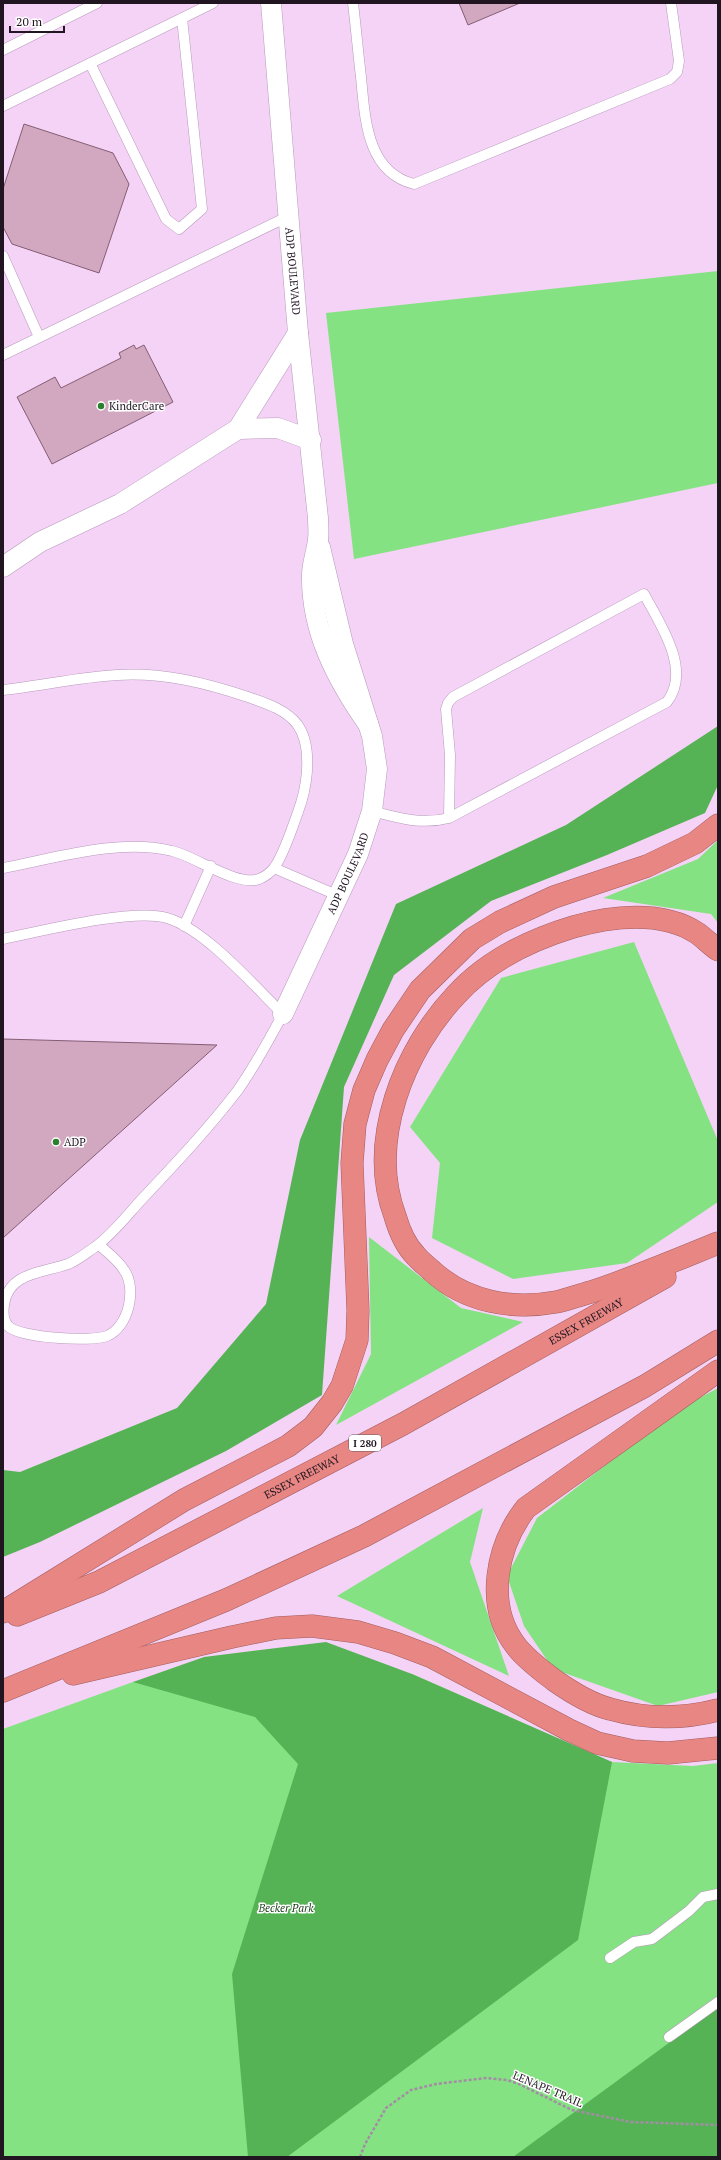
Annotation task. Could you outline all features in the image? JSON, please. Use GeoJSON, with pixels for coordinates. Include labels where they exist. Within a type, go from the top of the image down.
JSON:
{"type":"FeatureCollection","features":[{"type":"Feature","properties":{"kind":"highway"},"geometry":{"type":"LineString","coordinates":[[3,1612],[184,1500],[288,1446],[313,1427],[332,1403],[342,1386],[357,1340],[358,1310],[352,1163],[355,1124],[364,1090],[377,1060],[393,1030],[420,990],[472,940],[500,922],[554,897],[654,862],[695,843],[718,825]]}},
{"type":"Feature","properties":{"kind":"highway"},"geometry":{"type":"LineString","coordinates":[[718,950],[695,932],[664,920],[632,918],[594,921],[560,931],[522,946],[488,967],[458,993],[434,1021],[413,1057],[396,1096],[388,1135],[385,1170],[390,1203],[399,1229],[414,1255],[440,1278],[466,1294],[491,1302],[516,1305],[557,1302],[613,1285],[718,1243]]}},
{"type":"Feature","properties":{"kind":"highway","name":"ESSEX FREEWAY"},"geometry":{"type":"LineString","coordinates":[[3,1621],[99,1582],[403,1424],[718,1247]]}},
{"type":"Feature","properties":{"kind":"highway"},"geometry":{"type":"LineString","coordinates":[[3,1690],[226,1600],[364,1536],[645,1386],[718,1341]]}},
{"type":"Feature","properties":{"kind":"highway"},"geometry":{"type":"LineString","coordinates":[[718,1370],[526,1508],[514,1523],[504,1545],[499,1567],[497,1586],[504,1628],[516,1646],[538,1668],[586,1700],[610,1709],[646,1716],[682,1716],[718,1710]]}},
{"type":"Feature","properties":{"kind":"highway"},"geometry":{"type":"LineString","coordinates":[[3,1690],[232,1637],[276,1628],[312,1626],[358,1632],[395,1643],[432,1657],[569,1730],[598,1743],[633,1751],[668,1753],[718,1748]]}},
{"type":"Feature","properties":{"kind":"street","name":"ADP BOULEVARD"},"geometry":{"type":"LineString","coordinates":[[271,3],[298,333],[311,440],[318,540],[312,575],[317,622],[327,654],[343,686],[368,724]]}},
{"type":"Feature","properties":{"kind":"street"},"geometry":{"type":"LineString","coordinates":[[3,566],[40,542],[120,504],[238,429],[298,333]]}},
{"type":"Feature","properties":{"kind":"street"},"geometry":{"type":"LineString","coordinates":[[238,429],[278,428],[311,440]]}},
{"type":"Feature","properties":{"kind":"street","name":"ADP BOULEVARD"},"geometry":{"type":"LineString","coordinates":[[283,1014],[358,854],[372,811],[377,769],[368,724],[369,699],[332,556],[318,540]]}},
{"type":"Feature","properties":{"kind":"lane"},"geometry":{"type":"LineString","coordinates":[[3,50],[97,3]]}},
{"type":"Feature","properties":{"kind":"lane"},"geometry":{"type":"LineString","coordinates":[[354,3],[366,128],[374,150],[388,170],[405,181],[414,184],[670,79],[677,72],[679,61],[671,3]]}},
{"type":"Feature","properties":{"kind":"lane"},"geometry":{"type":"LineString","coordinates":[[3,106],[208,4]]}},
{"type":"Feature","properties":{"kind":"lane"},"geometry":{"type":"LineString","coordinates":[[90,63],[166,219],[179,229],[202,209],[182,18]]}},
{"type":"Feature","properties":{"kind":"lane"},"geometry":{"type":"LineString","coordinates":[[3,355],[289,216]]}},
{"type":"Feature","properties":{"kind":"lane"},"geometry":{"type":"LineString","coordinates":[[3,256],[39,337]]}},
{"type":"Feature","properties":{"kind":"lane"},"geometry":{"type":"LineString","coordinates":[[372,811],[417,822],[434,822],[449,818],[667,702],[675,687],[675,657],[644,594],[453,697],[448,703],[446,709],[450,755],[449,818]]}},
{"type":"Feature","properties":{"kind":"lane"},"geometry":{"type":"LineString","coordinates":[[3,690],[117,675],[148,675],[185,679],[220,688],[266,704],[286,713],[297,724],[304,737],[307,754],[307,778],[295,820],[274,868],[266,876],[256,880],[236,878],[172,850],[145,847],[110,847],[3,868]]}},
{"type":"Feature","properties":{"kind":"lane"},"geometry":{"type":"LineString","coordinates":[[184,926],[211,866]]}},
{"type":"Feature","properties":{"kind":"lane"},"geometry":{"type":"LineString","coordinates":[[274,868],[339,896]]}},
{"type":"Feature","properties":{"kind":"lane"},"geometry":{"type":"LineString","coordinates":[[3,939],[112,918],[139,916],[167,918],[204,938],[283,1014],[258,1060],[239,1089],[209,1127],[99,1244],[69,1263],[21,1278],[14,1283],[5,1299],[4,1318],[7,1325],[15,1332],[38,1336],[92,1338],[107,1336],[114,1330],[122,1322],[128,1308],[129,1280],[124,1269],[99,1244]]}},
{"type":"Feature","properties":{"kind":"lane"},"geometry":{"type":"LineString","coordinates":[[610,1958],[634,1942],[652,1939],[689,1911],[703,1897],[718,1894]]}},
{"type":"Feature","properties":{"kind":"lane"},"geometry":{"type":"LineString","coordinates":[[669,2038],[718,2002]]}},
{"type":"Feature","properties":{"kind":"path","name":"LENAPE TRAIL"},"geometry":{"type":"LineString","coordinates":[[360,2157],[365,2144],[386,2108],[411,2090],[436,2084],[486,2078],[508,2080],[519,2084],[572,2110],[631,2122],[718,2125]]}},
{"type":"Feature","properties":{"kind":"green space"},"geometry":{"type":"Polygon","coordinates":[[[718,271],[718,483],[354,559],[326,313],[718,271]]]}},
{"type":"Feature","properties":{"kind":"green space"},"geometry":{"type":"Polygon","coordinates":[[[718,726],[718,785],[705,813],[607,855],[491,901],[394,975],[344,1087],[322,1395],[226,1451],[40,1542],[3,1557],[3,1470],[20,1472],[177,1408],[266,1304],[300,1140],[396,904],[566,825],[718,726]]]}},
{"type":"Feature","properties":{"kind":"green space"},"geometry":{"type":"Polygon","coordinates":[[[718,840],[718,923],[711,914],[603,898],[698,859],[718,840]]]}},
{"type":"Feature","properties":{"kind":"green space"},"geometry":{"type":"Polygon","coordinates":[[[634,942],[718,1141],[718,1202],[627,1263],[513,1279],[432,1238],[440,1163],[410,1127],[501,978],[634,942]]]}},
{"type":"Feature","properties":{"kind":"green space"},"geometry":{"type":"Polygon","coordinates":[[[369,1237],[461,1308],[523,1322],[336,1425],[371,1354],[369,1237]]]}},
{"type":"Feature","properties":{"kind":"green space"},"geometry":{"type":"Polygon","coordinates":[[[718,1388],[718,1692],[658,1706],[553,1669],[524,1626],[507,1576],[537,1518],[677,1410],[718,1388]]]}},
{"type":"Feature","properties":{"kind":"green space"},"geometry":{"type":"Polygon","coordinates":[[[483,1508],[470,1562],[509,1676],[337,1596],[483,1508]]]}},
{"type":"Feature","properties":{"kind":"green space"},"geometry":{"type":"Polygon","coordinates":[[[326,1642],[412,1674],[612,1762],[578,1940],[287,2157],[248,2157],[232,1974],[298,1764],[255,1717],[133,1682],[204,1657],[326,1642]]]}},
{"type":"Feature","properties":{"kind":"green space","name":"Becker Park"},"geometry":{"type":"Polygon","coordinates":[[[412,1674],[612,1762],[693,1766],[718,1763],[718,2157],[3,2157],[3,1729],[133,1682],[169,1678],[412,1674]]]}},
{"type":"Feature","properties":{"kind":"green space"},"geometry":{"type":"Polygon","coordinates":[[[718,2007],[718,2157],[513,2157],[718,2007]]]}},
{"type":"Feature","properties":{"kind":"building"},"geometry":{"type":"Polygon","coordinates":[[[459,3],[520,3],[468,25],[459,3]]]}},
{"type":"Feature","properties":{"kind":"building"},"geometry":{"type":"Polygon","coordinates":[[[24,124],[113,153],[129,184],[99,273],[12,244],[3,227],[3,189],[24,124]]]}},
{"type":"Feature","properties":{"kind":"building"},"geometry":{"type":"Polygon","coordinates":[[[134,345],[136,349],[144,345],[173,402],[52,464],[17,397],[55,377],[61,388],[121,358],[119,353],[134,345]]]}},
{"type":"Feature","properties":{"kind":"building","name":"ADP"},"geometry":{"type":"Polygon","coordinates":[[[3,1039],[217,1045],[3,1238],[3,1039]]]}},
{"type":"Feature","properties":{"kind":"place","name":"KinderCare"},"geometry":{"type":"Point","coordinates":[101,406]}},
{"type":"Feature","properties":{"kind":"place","name":"ADP"},"geometry":{"type":"Point","coordinates":[56,1142]}}]}
